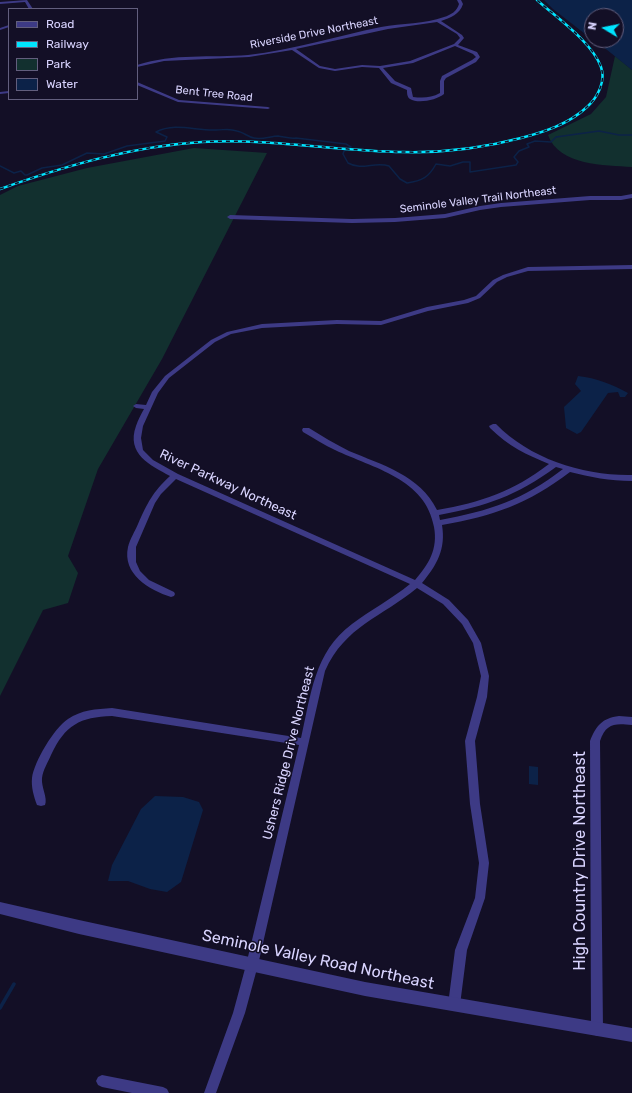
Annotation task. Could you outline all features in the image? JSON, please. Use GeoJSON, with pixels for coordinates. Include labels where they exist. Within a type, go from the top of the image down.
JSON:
{"type":"FeatureCollection","features":[{"type":"Feature","properties":{"kind":"street","name":"Riverside Drive Northeast"},"geometry":{"type":"LineString","coordinates":[[138,66],[163,60],[228,58],[292,48],[381,28],[437,20],[455,13],[460,8],[460,0]]}},
{"type":"Feature","properties":{"kind":"street"},"geometry":{"type":"LineString","coordinates":[[0,3],[26,1]]}},
{"type":"Feature","properties":{"kind":"street"},"geometry":{"type":"LineString","coordinates":[[292,48],[311,60],[314,64],[324,68],[336,70],[362,66],[380,67],[418,60],[442,48],[455,45],[460,41],[462,35],[442,25],[437,20]]}},
{"type":"Feature","properties":{"kind":"street"},"geometry":{"type":"LineString","coordinates":[[380,67],[393,82],[409,89],[410,96],[412,98],[424,99],[439,97],[442,94],[442,81],[444,76],[474,61],[478,57],[475,53],[455,45]]}},
{"type":"Feature","properties":{"kind":"street","name":"Bent Tree Road"},"geometry":{"type":"LineString","coordinates":[[138,83],[158,91],[167,98],[178,101],[268,108]]}},
{"type":"Feature","properties":{"kind":"street","name":"Seminole Valley Trail Northeast"},"geometry":{"type":"LineString","coordinates":[[230,217],[352,221],[395,220],[445,216],[501,205],[590,198],[621,198],[632,196]]}},
{"type":"Feature","properties":{"kind":"street","name":"River Parkway Northeast"},"geometry":{"type":"LineString","coordinates":[[454,1005],[461,950],[480,898],[484,863],[475,804],[470,741],[482,697],[485,676],[477,643],[465,622],[446,602],[417,584],[175,476],[150,462],[140,451],[137,438],[139,426],[155,392],[167,377],[213,341],[229,333],[262,326],[337,322],[381,323],[427,309],[466,302],[478,297],[495,282],[505,276],[528,269],[632,267]]}},
{"type":"Feature","properties":{"kind":"street"},"geometry":{"type":"LineString","coordinates":[[136,406],[148,407]]}},
{"type":"Feature","properties":{"kind":"street"},"geometry":{"type":"LineString","coordinates":[[493,426],[508,440],[568,469],[604,476],[632,478]]}},
{"type":"Feature","properties":{"kind":"street","name":"Ushers Ridge Drive Northeast"},"geometry":{"type":"LineString","coordinates":[[210,1093],[239,1013],[252,965],[303,742],[321,671],[329,653],[341,637],[357,624],[402,596],[417,584],[430,567],[438,551],[438,523],[435,513],[426,498],[401,476],[383,466],[324,442],[306,430]]}},
{"type":"Feature","properties":{"kind":"street"},"geometry":{"type":"LineString","coordinates":[[435,513],[484,503],[503,497],[523,487],[555,464]]}},
{"type":"Feature","properties":{"kind":"street"},"geometry":{"type":"LineString","coordinates":[[438,523],[490,513],[512,505],[533,495],[550,484],[568,469]]}},
{"type":"Feature","properties":{"kind":"street"},"geometry":{"type":"LineString","coordinates":[[171,594],[146,582],[137,572],[132,562],[132,547],[151,502],[158,492],[175,476]]}},
{"type":"Feature","properties":{"kind":"street"},"geometry":{"type":"LineString","coordinates":[[41,802],[36,778],[52,740],[64,726],[80,716],[96,712],[112,712],[303,742]]}},
{"type":"Feature","properties":{"kind":"street","name":"High Country Drive Northeast"},"geometry":{"type":"LineString","coordinates":[[597,1030],[595,741],[598,730],[605,722],[619,719],[632,721]]}},
{"type":"Feature","properties":{"kind":"street","name":"Seminole Valley Road Northeast"},"geometry":{"type":"LineString","coordinates":[[0,908],[365,989],[632,1036]]}},
{"type":"Feature","properties":{"kind":"street"},"geometry":{"type":"LineString","coordinates":[[102,1081],[162,1093]]}},
{"type":"Feature","properties":{"kind":"green space"},"geometry":{"type":"Polygon","coordinates":[[[615,56],[632,70],[632,167],[609,166],[584,162],[572,158],[562,153],[554,145],[548,135],[591,114],[606,97],[615,56]]]}},
{"type":"Feature","properties":{"kind":"green space"},"geometry":{"type":"Polygon","coordinates":[[[194,148],[267,153],[162,359],[98,469],[68,556],[78,573],[68,603],[43,610],[0,696],[0,195],[18,186],[87,168],[194,148]]]}},
{"type":"Feature","properties":{"kind":"water"},"geometry":{"type":"Polygon","coordinates":[[[544,0],[632,0],[632,70],[605,48],[624,48],[624,8],[584,8],[584,33],[544,0]]]}},
{"type":"Feature","properties":{"kind":"water"},"geometry":{"type":"Polygon","coordinates":[[[578,376],[604,382],[628,393],[625,397],[620,397],[618,392],[608,393],[581,432],[577,434],[566,428],[564,407],[581,391],[575,384],[578,376]]]}},
{"type":"Feature","properties":{"kind":"water"},"geometry":{"type":"Polygon","coordinates":[[[529,766],[538,767],[538,785],[529,784],[529,766]]]}},
{"type":"Feature","properties":{"kind":"water"},"geometry":{"type":"Polygon","coordinates":[[[155,796],[183,797],[199,802],[203,810],[181,882],[167,892],[150,889],[128,881],[108,881],[112,865],[141,809],[155,796]]]}},
{"type":"Feature","properties":{"kind":"waterway"},"geometry":{"type":"LineString","coordinates":[[0,166],[14,173],[21,171],[27,175],[42,168],[62,165],[87,153],[104,154],[127,146],[165,141],[167,137],[156,132],[163,129],[178,127],[208,130],[231,130],[257,138],[278,136],[346,144],[351,147],[344,151],[343,154],[348,163],[358,166],[389,166],[400,179],[407,183],[424,178],[431,172],[436,164],[450,166],[463,162],[470,162],[470,172],[516,165],[518,162],[514,157],[519,151],[529,147],[527,144],[535,141],[551,142],[556,137],[599,131],[619,135],[632,135]]}},
{"type":"Feature","properties":{"kind":"waterway"},"geometry":{"type":"LineString","coordinates":[[0,1008],[14,984]]}},
{"type":"Feature","properties":{"kind":"railway"},"geometry":{"type":"LineString","coordinates":[[0,189],[100,158],[176,144],[227,141],[278,143],[378,151],[433,152],[492,145],[547,130],[564,123],[580,113],[591,103],[598,94],[602,83],[602,72],[596,58],[582,40],[537,0]]}}]}
